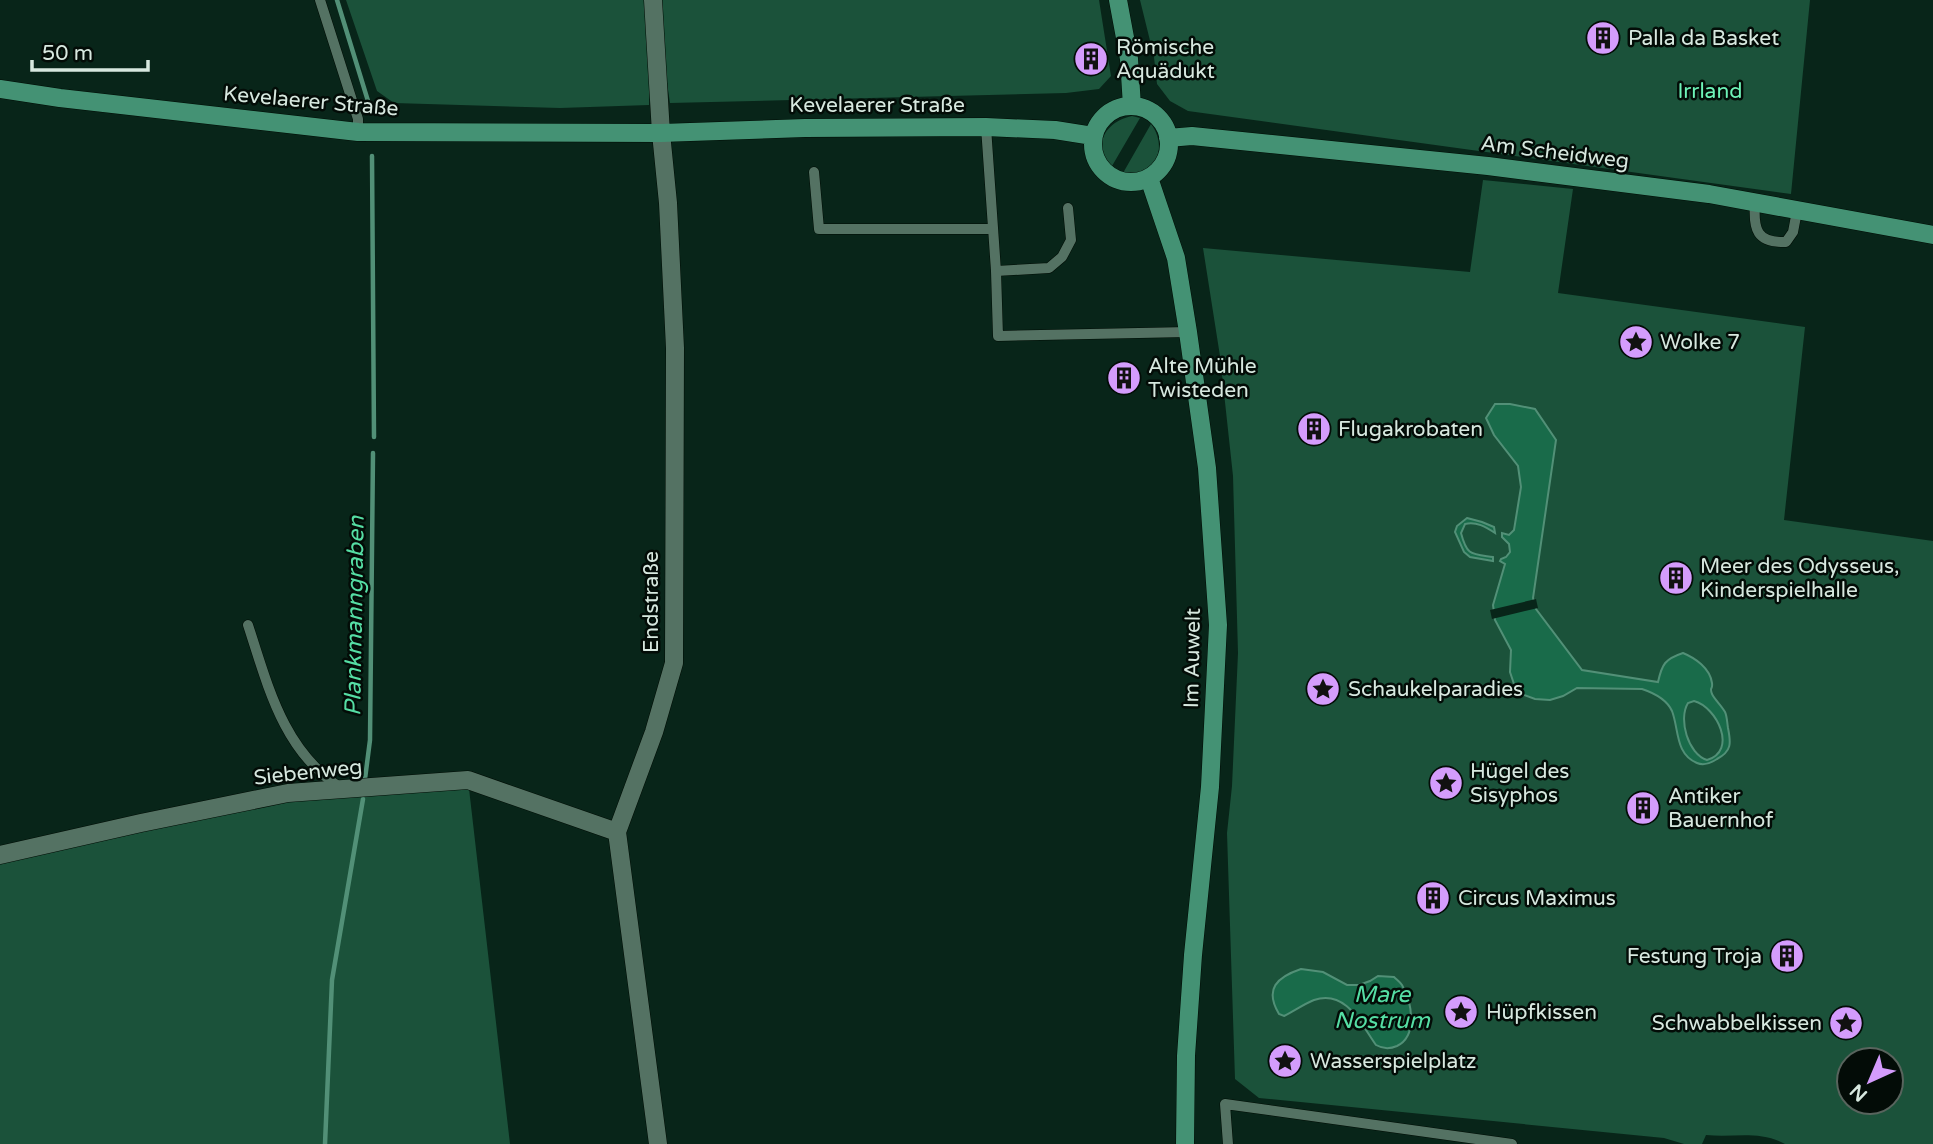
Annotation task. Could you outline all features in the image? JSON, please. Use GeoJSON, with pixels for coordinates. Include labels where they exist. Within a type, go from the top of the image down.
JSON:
{"type":"FeatureCollection","features":[{"type":"Feature","properties":{"kind":"street"},"geometry":{"type":"LineString","coordinates":[[653,0],[661,133]]}},
{"type":"Feature","properties":{"kind":"street"},"geometry":{"type":"LineString","coordinates":[[1118,0],[1129,59],[1132,106]]}},
{"type":"Feature","properties":{"kind":"street","name":"Kevelaerer Straße"},"geometry":{"type":"LineString","coordinates":[[0,89],[358,132],[661,133],[805,128],[986,127],[1055,130],[1093,136]]}},
{"type":"Feature","properties":{"kind":"street"},"geometry":{"type":"LineString","coordinates":[[1132,106],[1155,114],[1164,124],[1168,138],[1166,160],[1149,178],[1124,182],[1103,170],[1093,149],[1093,136],[1107,115],[1114,110],[1132,106]]}},
{"type":"Feature","properties":{"kind":"street","name":"Endstraße"},"geometry":{"type":"LineString","coordinates":[[658,1144],[617,832],[654,732],[674,663],[674,348],[668,203],[661,133]]}},
{"type":"Feature","properties":{"kind":"street","name":"Am Scheidweg"},"geometry":{"type":"LineString","coordinates":[[1168,138],[1192,136],[1488,166],[1709,194],[1933,235]]}},
{"type":"Feature","properties":{"kind":"street","name":"Im Auwelt"},"geometry":{"type":"LineString","coordinates":[[1149,178],[1176,258],[1188,332],[1207,468],[1218,625],[1210,787],[1185,1056],[1185,1144]]}},
{"type":"Feature","properties":{"kind":"street","name":"Siebenweg"},"geometry":{"type":"LineString","coordinates":[[0,855],[288,793],[468,780],[617,832]]}},
{"type":"Feature","properties":{"kind":"lane"},"geometry":{"type":"LineString","coordinates":[[320,0],[358,119],[358,132]]}},
{"type":"Feature","properties":{"kind":"lane"},"geometry":{"type":"LineString","coordinates":[[986,127],[998,336],[1188,332]]}},
{"type":"Feature","properties":{"kind":"lane"},"geometry":{"type":"LineString","coordinates":[[814,172],[819,229],[993,229]]}},
{"type":"Feature","properties":{"kind":"lane"},"geometry":{"type":"LineString","coordinates":[[1755,203],[1754,222],[1759,236],[1772,243],[1786,242],[1793,232],[1797,211]]}},
{"type":"Feature","properties":{"kind":"lane"},"geometry":{"type":"LineString","coordinates":[[996,271],[1049,268],[1062,257],[1071,240],[1068,208]]}},
{"type":"Feature","properties":{"kind":"lane"},"geometry":{"type":"LineString","coordinates":[[248,625],[272,696],[291,738],[309,763],[343,790]]}},
{"type":"Feature","properties":{"kind":"lane"},"geometry":{"type":"LineString","coordinates":[[1228,1144],[1225,1104],[1512,1144]]}},
{"type":"Feature","properties":{"kind":"green space"},"geometry":{"type":"Polygon","coordinates":[[[346,0],[648,0],[651,70],[649,105],[560,108],[394,103],[377,91],[346,0]]]}},
{"type":"Feature","properties":{"kind":"green space"},"geometry":{"type":"Polygon","coordinates":[[[662,0],[1099,0],[1111,76],[1099,89],[1066,93],[670,103],[665,69],[662,0]]]}},
{"type":"Feature","properties":{"kind":"green space","name":"Irrland"},"geometry":{"type":"Polygon","coordinates":[[[1140,0],[1810,0],[1791,194],[1188,111],[1170,101],[1157,84],[1154,57],[1140,0]]]}},
{"type":"Feature","properties":{"kind":"green space"},"geometry":{"type":"Polygon","coordinates":[[[1132,116],[1140,118],[1112,166],[1102,150],[1104,135],[1115,123],[1132,116]]]}},
{"type":"Feature","properties":{"kind":"green space"},"geometry":{"type":"Polygon","coordinates":[[[1151,124],[1159,143],[1156,160],[1143,171],[1123,173],[1151,124]]]}},
{"type":"Feature","properties":{"kind":"green space"},"geometry":{"type":"Polygon","coordinates":[[[1483,180],[1573,189],[1558,293],[1805,327],[1784,520],[1933,541],[1933,1144],[1785,1144],[1766,1137],[1706,1135],[1702,1144],[1684,1144],[1664,1138],[1259,1098],[1235,1079],[1227,833],[1232,786],[1238,653],[1233,476],[1220,356],[1203,248],[1470,272],[1483,180]]]}},
{"type":"Feature","properties":{"kind":"green space"},"geometry":{"type":"Polygon","coordinates":[[[468,780],[510,1144],[0,1144],[0,855],[288,793],[468,780]]]}},
{"type":"Feature","properties":{"kind":"water"},"geometry":{"type":"Polygon","coordinates":[[[1495,404],[1535,409],[1556,440],[1533,598],[1536,609],[1582,670],[1658,682],[1668,660],[1683,653],[1697,661],[1711,678],[1712,694],[1726,715],[1730,742],[1728,750],[1722,756],[1705,764],[1690,759],[1681,747],[1670,707],[1660,697],[1642,689],[1577,688],[1550,700],[1524,695],[1515,687],[1510,672],[1511,650],[1495,620],[1493,605],[1505,564],[1500,561],[1510,552],[1509,544],[1502,537],[1502,533],[1509,535],[1514,530],[1521,487],[1518,466],[1494,435],[1486,418],[1495,404]],[[1694,701],[1688,703],[1684,718],[1690,744],[1707,760],[1716,755],[1723,739],[1716,720],[1702,705],[1694,701]]]}},
{"type":"Feature","properties":{"kind":"water"},"geometry":{"type":"Polygon","coordinates":[[[1467,518],[1494,527],[1495,533],[1469,523],[1465,524],[1461,533],[1468,550],[1493,557],[1493,561],[1470,557],[1464,552],[1455,532],[1457,526],[1467,518]]]}},
{"type":"Feature","properties":{"kind":"water","name":"Mare Nostrum"},"geometry":{"type":"Polygon","coordinates":[[[1301,969],[1323,972],[1347,985],[1359,985],[1378,976],[1394,977],[1402,985],[1408,1000],[1411,1018],[1408,1035],[1404,1041],[1392,1048],[1376,1045],[1351,1010],[1335,999],[1314,1000],[1284,1016],[1279,1014],[1273,998],[1275,985],[1285,976],[1301,969]]]}},
{"type":"Feature","properties":{"kind":"pier"},"geometry":{"type":"Polygon","coordinates":[[[1536,599],[1538,608],[1492,619],[1490,610],[1536,599]]]}},
{"type":"Feature","properties":{"kind":"waterway","name":"Plankmanngraben"},"geometry":{"type":"LineString","coordinates":[[337,0],[368,101]]}},
{"type":"Feature","properties":{"kind":"waterway","name":"Plankmanngraben"},"geometry":{"type":"LineString","coordinates":[[372,156],[374,437]]}},
{"type":"Feature","properties":{"kind":"waterway","name":"Plankmanngraben"},"geometry":{"type":"LineString","coordinates":[[365,779],[370,740],[373,453]]}},
{"type":"Feature","properties":{"kind":"waterway","name":"Plankmanngraben"},"geometry":{"type":"LineString","coordinates":[[325,1144],[332,980],[363,799]]}},
{"type":"Feature","properties":{"kind":"place","name":"Palla da Basket"},"geometry":{"type":"Point","coordinates":[1603,38]}},
{"type":"Feature","properties":{"kind":"place","name":"Römische Aquädukt"},"geometry":{"type":"Point","coordinates":[1091,59]}},
{"type":"Feature","properties":{"kind":"place","name":"Wolke 7"},"geometry":{"type":"Point","coordinates":[1636,342]}},
{"type":"Feature","properties":{"kind":"place","name":"Alte Mühle Twisteden"},"geometry":{"type":"Point","coordinates":[1124,378]}},
{"type":"Feature","properties":{"kind":"place","name":"Flugakrobaten"},"geometry":{"type":"Point","coordinates":[1314,429]}},
{"type":"Feature","properties":{"kind":"place","name":"Meer des Odysseus, Kinderspielhalle"},"geometry":{"type":"Point","coordinates":[1676,578]}},
{"type":"Feature","properties":{"kind":"place","name":"Schaukelparadies"},"geometry":{"type":"Point","coordinates":[1323,689]}},
{"type":"Feature","properties":{"kind":"place","name":"Hügel des Sisyphos"},"geometry":{"type":"Point","coordinates":[1446,783]}},
{"type":"Feature","properties":{"kind":"place","name":"Antiker Bauernhof"},"geometry":{"type":"Point","coordinates":[1643,808]}},
{"type":"Feature","properties":{"kind":"place","name":"Circus Maximus"},"geometry":{"type":"Point","coordinates":[1433,898]}},
{"type":"Feature","properties":{"kind":"place","name":"Festung Troja"},"geometry":{"type":"Point","coordinates":[1787,956]}},
{"type":"Feature","properties":{"kind":"place","name":"Hüpfkissen"},"geometry":{"type":"Point","coordinates":[1461,1012]}},
{"type":"Feature","properties":{"kind":"place","name":"Schwabbelkissen"},"geometry":{"type":"Point","coordinates":[1846,1023]}},
{"type":"Feature","properties":{"kind":"place","name":"Wasserspielplatz"},"geometry":{"type":"Point","coordinates":[1285,1061]}}]}
